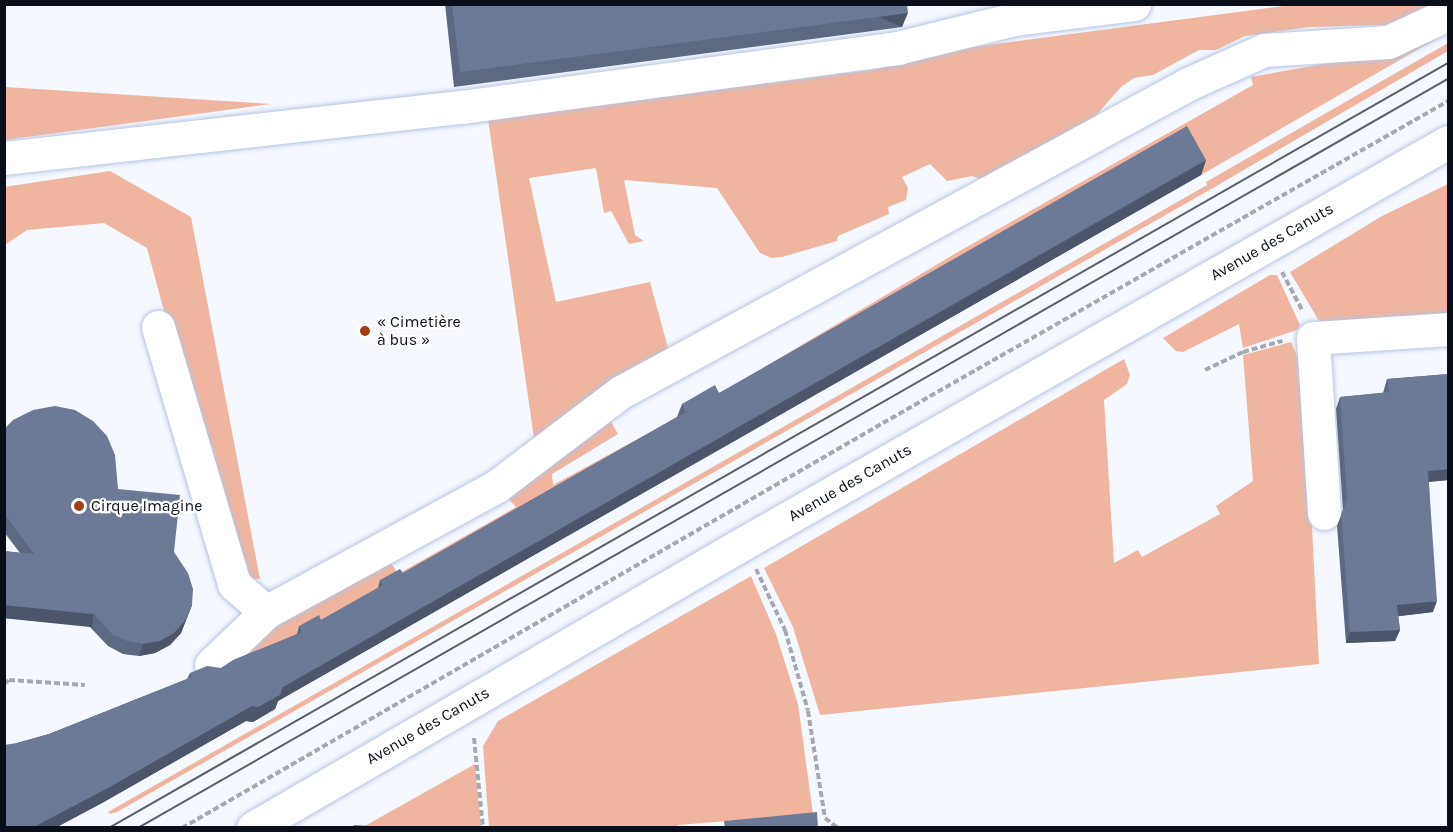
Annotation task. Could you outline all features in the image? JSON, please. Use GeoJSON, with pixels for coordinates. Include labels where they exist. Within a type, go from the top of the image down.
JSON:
{"type":"FeatureCollection","features":[{"type":"Feature","properties":{"kind":"street"},"geometry":{"type":"LineString","coordinates":[[4,158],[474,106],[897,48],[1014,20],[1134,4]]}},
{"type":"Feature","properties":{"kind":"street"},"geometry":{"type":"LineString","coordinates":[[211,665],[266,612],[497,486],[621,392],[1188,84],[1264,50],[1388,42],[1449,14]]}},
{"type":"Feature","properties":{"kind":"street","name":"Avenue des Canuts"},"geometry":{"type":"LineString","coordinates":[[252,828],[744,543],[1449,142]]}},
{"type":"Feature","properties":{"kind":"street"},"geometry":{"type":"LineString","coordinates":[[158,327],[234,584],[266,612]]}},
{"type":"Feature","properties":{"kind":"street"},"geometry":{"type":"LineString","coordinates":[[1324,513],[1312,338],[1449,329]]}},
{"type":"Feature","properties":{"kind":"path"},"geometry":{"type":"LineString","coordinates":[[1205,370],[1243,352],[1290,339],[1312,338],[1311,328],[1280,268]]}},
{"type":"Feature","properties":{"kind":"path"},"geometry":{"type":"LineString","coordinates":[[756,568],[785,630],[804,699],[825,818],[837,828]]}},
{"type":"Feature","properties":{"kind":"path"},"geometry":{"type":"LineString","coordinates":[[4,684],[9,680],[85,685]]}},
{"type":"Feature","properties":{"kind":"path"},"geometry":{"type":"LineString","coordinates":[[474,738],[483,828]]}},
{"type":"Feature","properties":{"kind":"shaded area"},"geometry":{"type":"Polygon","coordinates":[[[1291,5],[1438,5],[1387,25],[1309,27],[1245,36],[1216,50],[1199,50],[1153,75],[1134,78],[1121,87],[1092,120],[982,180],[972,176],[947,181],[930,164],[902,177],[908,188],[906,200],[888,207],[889,214],[838,236],[837,241],[782,257],[771,258],[760,253],[717,188],[624,180],[635,235],[644,241],[629,244],[611,211],[604,213],[596,168],[529,178],[556,302],[650,282],[668,348],[535,445],[488,119],[879,69],[912,55],[1291,5]]]}},
{"type":"Feature","properties":{"kind":"shaded area"},"geometry":{"type":"Polygon","coordinates":[[[1448,32],[1201,175],[709,400],[963,249],[1253,85],[1251,77],[1400,50],[1448,32]]]}},
{"type":"Feature","properties":{"kind":"shaded area"},"geometry":{"type":"Polygon","coordinates":[[[1448,43],[1448,51],[1213,188],[117,812],[110,814],[108,812],[1207,185],[1206,182],[1448,43]]]}},
{"type":"Feature","properties":{"kind":"shaded area"},"geometry":{"type":"Polygon","coordinates":[[[5,87],[271,104],[5,140],[5,87]]]}},
{"type":"Feature","properties":{"kind":"shaded area"},"geometry":{"type":"Polygon","coordinates":[[[110,171],[191,217],[260,579],[250,579],[240,570],[174,348],[147,248],[104,223],[27,230],[5,245],[4,187],[110,171]]]}},
{"type":"Feature","properties":{"kind":"shaded area"},"geometry":{"type":"Polygon","coordinates":[[[1448,184],[1448,317],[1322,326],[1290,272],[1382,216],[1448,184]]]}},
{"type":"Feature","properties":{"kind":"shaded area"},"geometry":{"type":"Polygon","coordinates":[[[1270,275],[1277,275],[1300,325],[1297,330],[1243,348],[1239,324],[1183,352],[1176,351],[1163,338],[1270,275]]]}},
{"type":"Feature","properties":{"kind":"shaded area"},"geometry":{"type":"Polygon","coordinates":[[[1291,342],[1304,371],[1319,664],[820,715],[793,627],[764,568],[1124,359],[1130,375],[1127,384],[1104,400],[1114,563],[1138,550],[1142,557],[1220,514],[1216,506],[1253,481],[1243,355],[1291,342]]]}},
{"type":"Feature","properties":{"kind":"shaded area"},"geometry":{"type":"Polygon","coordinates":[[[606,413],[618,434],[552,474],[553,485],[676,418],[294,641],[221,665],[242,643],[388,558],[398,574],[516,507],[504,494],[606,413]]]}},
{"type":"Feature","properties":{"kind":"shaded area"},"geometry":{"type":"Polygon","coordinates":[[[751,576],[776,634],[798,704],[813,814],[678,825],[678,828],[489,827],[483,746],[498,721],[751,576]]]}},
{"type":"Feature","properties":{"kind":"shaded area"},"geometry":{"type":"Polygon","coordinates":[[[475,764],[481,827],[363,827],[475,764]]]}},
{"type":"Feature","properties":{"kind":"building"},"geometry":{"type":"Polygon","coordinates":[[[452,4],[907,4],[908,13],[460,72],[452,4]]]}},
{"type":"Feature","properties":{"kind":"building"},"geometry":{"type":"Polygon","coordinates":[[[1187,126],[1206,160],[283,687],[280,695],[258,707],[252,706],[108,788],[32,828],[4,828],[4,745],[49,734],[192,677],[190,673],[207,666],[221,668],[233,660],[302,632],[299,626],[319,615],[321,620],[383,585],[380,580],[400,569],[403,573],[686,412],[682,404],[715,385],[719,393],[1187,126]]]}},
{"type":"Feature","properties":{"kind":"building"},"geometry":{"type":"Polygon","coordinates":[[[1449,374],[1449,469],[1428,471],[1437,601],[1397,605],[1400,630],[1350,632],[1341,514],[1347,500],[1340,397],[1389,392],[1387,379],[1449,374]]]}},
{"type":"Feature","properties":{"kind":"building"},"geometry":{"type":"Polygon","coordinates":[[[55,406],[75,410],[93,421],[107,436],[115,455],[118,489],[180,495],[174,552],[188,573],[193,589],[192,605],[185,621],[174,633],[160,641],[143,644],[127,641],[112,634],[94,614],[4,605],[4,551],[34,554],[4,513],[4,429],[13,420],[33,410],[55,406]]]}},
{"type":"Feature","properties":{"kind":"building"},"geometry":{"type":"Polygon","coordinates":[[[817,812],[818,828],[725,828],[724,821],[817,812]]]}},
{"type":"Feature","properties":{"kind":"building"},"geometry":{"type":"Polygon","coordinates":[[[354,825],[370,826],[372,828],[351,828],[354,825]]]}},
{"type":"Feature","properties":{"kind":"tram line"},"geometry":{"type":"LineString","coordinates":[[109,828],[1448,63]]}},
{"type":"Feature","properties":{"kind":"tram line"},"geometry":{"type":"LineString","coordinates":[[138,828],[1448,79]]}},
{"type":"Feature","properties":{"kind":"place","name":"« Cimetière à bus »"},"geometry":{"type":"Point","coordinates":[365,331]}},
{"type":"Feature","properties":{"kind":"place","name":"Cirque Imagine"},"geometry":{"type":"Point","coordinates":[79,506]}}]}
